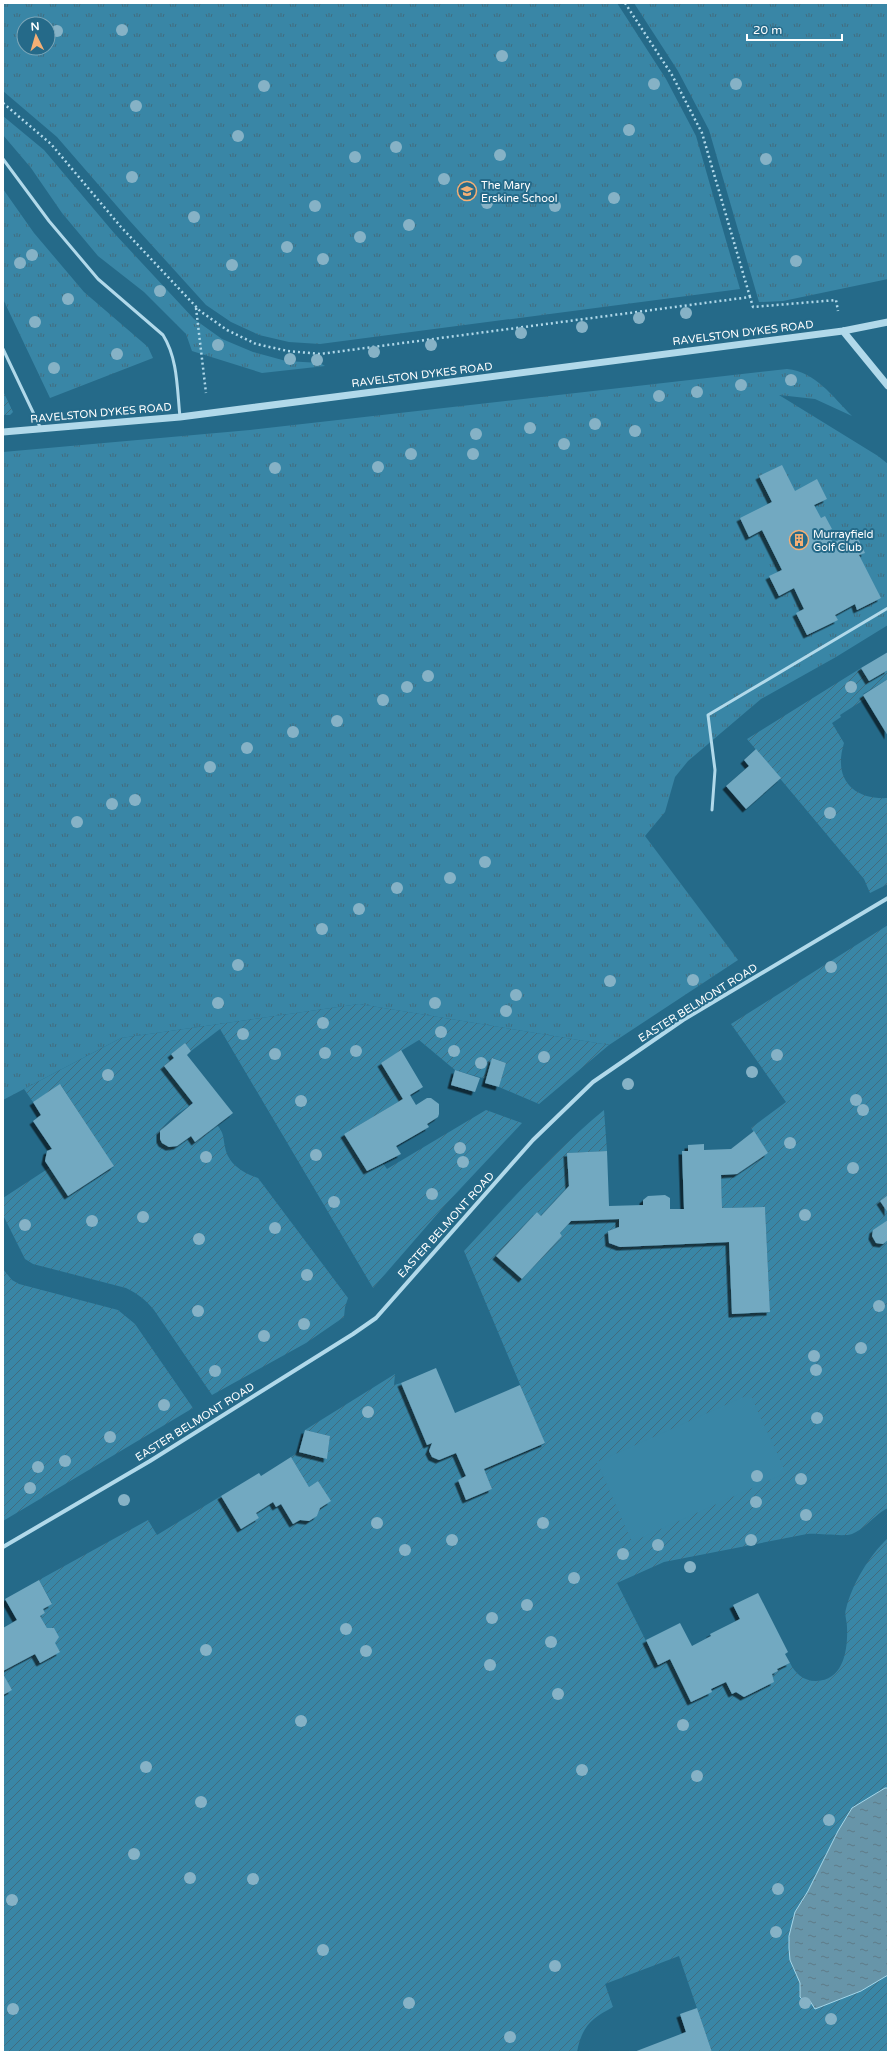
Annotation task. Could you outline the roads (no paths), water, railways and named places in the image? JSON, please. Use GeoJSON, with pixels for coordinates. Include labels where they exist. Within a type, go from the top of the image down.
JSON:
{"type":"FeatureCollection","features":[{"type":"Feature","properties":{"kind":"street","name":"RAVELSTON DYKES ROAD"},"geometry":{"type":"LineString","coordinates":[[3,432],[180,417],[843,331],[888,322]]}},
{"type":"Feature","properties":{"kind":"street"},"geometry":{"type":"LineString","coordinates":[[843,331],[888,386]]}},
{"type":"Feature","properties":{"kind":"street","name":"EASTER BELMONT ROAD"},"geometry":{"type":"LineString","coordinates":[[3,1547],[150,1461],[353,1334],[376,1318],[533,1140],[593,1082],[683,1020],[888,898]]}},
{"type":"Feature","properties":{"kind":"lane"},"geometry":{"type":"LineString","coordinates":[[3,159],[49,221],[98,278],[163,335],[170,346],[174,361],[180,417]]}},
{"type":"Feature","properties":{"kind":"lane"},"geometry":{"type":"LineString","coordinates":[[3,349],[40,429]]}},
{"type":"Feature","properties":{"kind":"lane"},"geometry":{"type":"LineString","coordinates":[[712,810],[715,770],[708,715],[888,608]]}},
{"type":"Feature","properties":{"kind":"water"},"geometry":{"type":"Polygon","coordinates":[[[885,1788],[888,1788],[888,1975],[861,1991],[815,2009],[810,2001],[803,2000],[800,1997],[800,1983],[790,1960],[789,1936],[795,1912],[808,1891],[838,1831],[852,1808],[885,1788]]]}},
{"type":"Feature","properties":{"kind":"place","name":"The Mary Erskine School"},"geometry":{"type":"Point","coordinates":[467,191]}},
{"type":"Feature","properties":{"kind":"place","name":"Murrayfield Golf Club"},"geometry":{"type":"Point","coordinates":[799,540]}}]}
